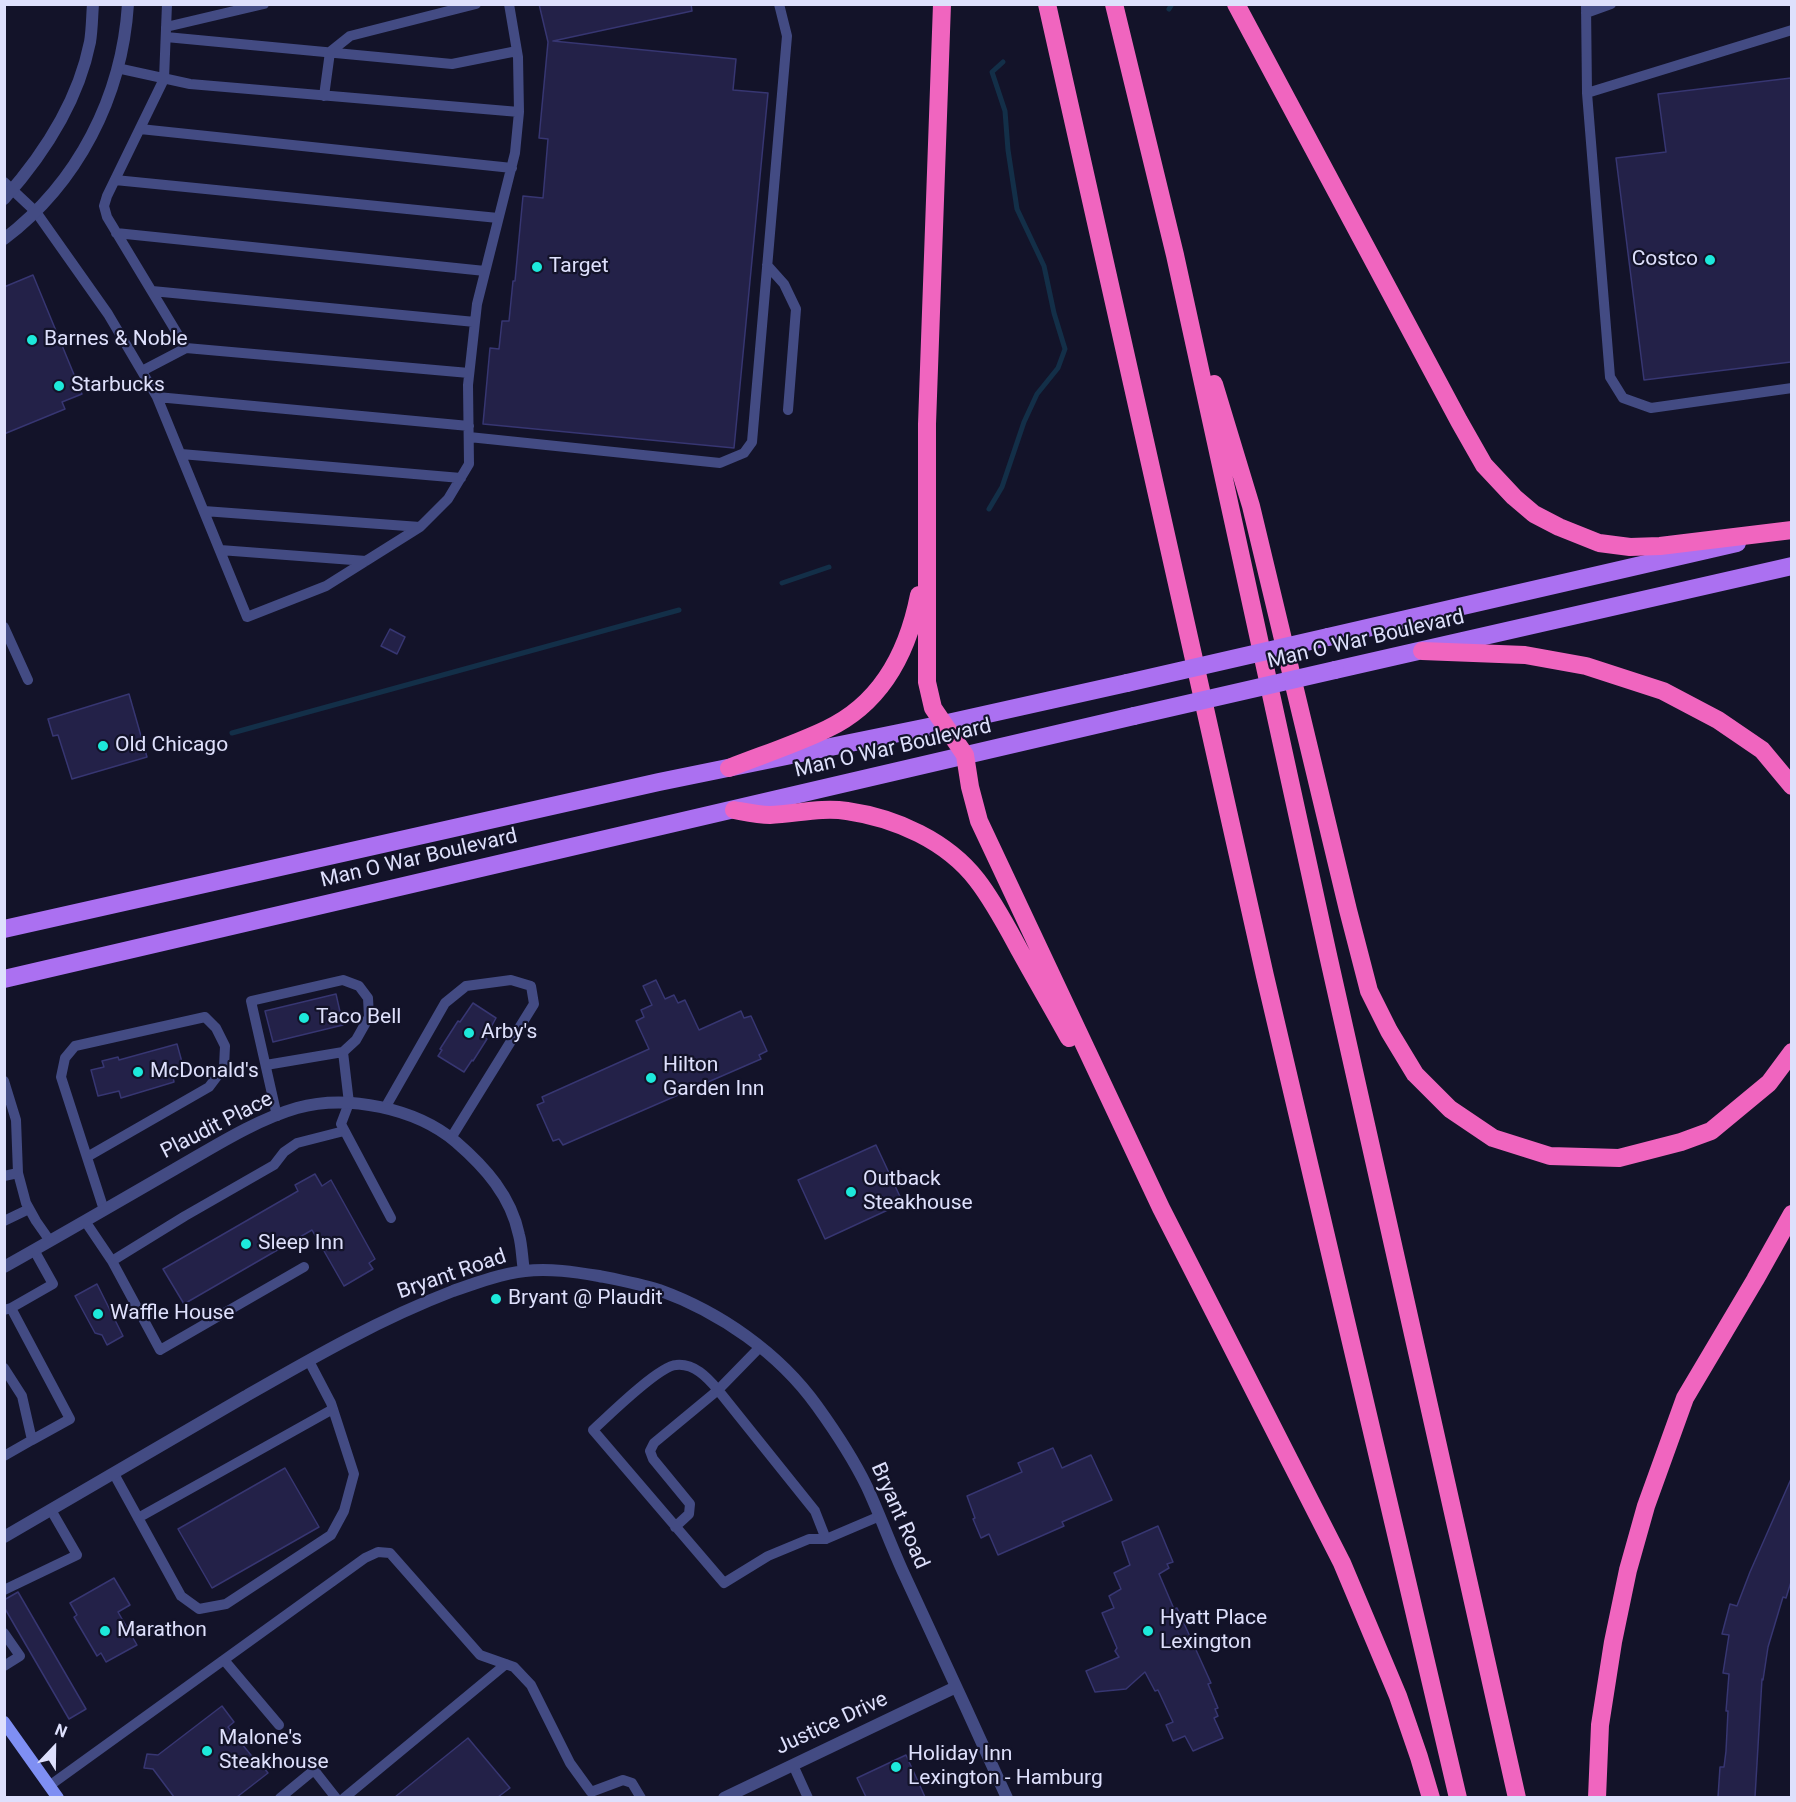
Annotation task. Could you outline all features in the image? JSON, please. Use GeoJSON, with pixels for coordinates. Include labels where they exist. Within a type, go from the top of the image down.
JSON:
{"type":"FeatureCollection","features":[{"type":"Feature","properties":{"kind":"highway"},"geometry":{"type":"LineString","coordinates":[[942,4],[928,413],[927,682],[933,708],[965,755],[979,821],[1161,1208],[1342,1563],[1398,1696],[1431,1797]]}},
{"type":"Feature","properties":{"kind":"highway"},"geometry":{"type":"LineString","coordinates":[[1047,4],[1262,964],[1458,1797]]}},
{"type":"Feature","properties":{"kind":"highway"},"geometry":{"type":"LineString","coordinates":[[1114,4],[1175,255],[1331,967],[1517,1797]]}},
{"type":"Feature","properties":{"kind":"highway"},"geometry":{"type":"LineString","coordinates":[[1236,4],[1459,421],[1484,465],[1514,497],[1534,514],[1559,526],[1599,543],[1629,547],[1660,546],[1791,530]]}},
{"type":"Feature","properties":{"kind":"highway"},"geometry":{"type":"LineString","coordinates":[[1175,255],[1251,506],[1369,991],[1389,1031],[1416,1074],[1449,1109],[1493,1138],[1550,1156],[1619,1158],[1681,1142],[1711,1131],[1769,1083],[1791,1052]]}},
{"type":"Feature","properties":{"kind":"highway"},"geometry":{"type":"LineString","coordinates":[[729,768],[828,729],[867,702],[882,685],[893,669],[912,625],[919,594],[922,556],[927,531]]}},
{"type":"Feature","properties":{"kind":"highway"},"geometry":{"type":"LineString","coordinates":[[1422,651],[1525,655],[1586,666],[1664,691],[1718,720],[1762,750],[1791,786]]}},
{"type":"Feature","properties":{"kind":"highway"},"geometry":{"type":"LineString","coordinates":[[734,810],[769,815],[812,810],[846,810],[907,827],[932,840],[955,857],[976,879],[995,907],[1145,1173]]}},
{"type":"Feature","properties":{"kind":"highway"},"geometry":{"type":"LineString","coordinates":[[1597,1797],[1600,1725],[1613,1642],[1628,1570],[1646,1506],[1685,1398],[1791,1214]]}},
{"type":"Feature","properties":{"kind":"main road","name":"Man O War Boulevard"},"geometry":{"type":"LineString","coordinates":[[4,929],[659,782],[943,724],[1127,683],[1791,530]]}},
{"type":"Feature","properties":{"kind":"main road","name":"Man O War Boulevard"},"geometry":{"type":"LineString","coordinates":[[4,979],[965,755],[1791,566]]}},
{"type":"Feature","properties":{"kind":"street"},"geometry":{"type":"LineString","coordinates":[[7,190],[29,171],[67,111],[82,72],[90,41],[93,4]]}},
{"type":"Feature","properties":{"kind":"street"},"geometry":{"type":"LineString","coordinates":[[4,239],[36,212],[59,188],[92,135],[105,107],[117,68],[123,44],[128,4]]}},
{"type":"Feature","properties":{"kind":"street","name":"Plaudit Place"},"geometry":{"type":"LineString","coordinates":[[4,1267],[216,1145],[262,1122],[297,1108],[349,1103],[395,1110],[428,1124],[451,1138],[485,1170],[502,1192],[513,1214],[519,1234],[524,1271]]}},
{"type":"Feature","properties":{"kind":"street","name":"Bryant Road"},"geometry":{"type":"LineString","coordinates":[[4,1537],[382,1320],[487,1279],[524,1271],[582,1273],[620,1280],[657,1290],[689,1303],[734,1329],[760,1347],[801,1385],[818,1407],[850,1456],[866,1486],[1007,1797]]}},
{"type":"Feature","properties":{"kind":"street","name":"Justice Drive"},"geometry":{"type":"LineString","coordinates":[[724,1797],[956,1687]]}},
{"type":"Feature","properties":{"kind":"street"},"geometry":{"type":"LineString","coordinates":[[4,1722],[58,1797]]}},
{"type":"Feature","properties":{"kind":"lane"},"geometry":{"type":"LineString","coordinates":[[167,4],[164,79],[104,206],[107,218],[186,348]]}},
{"type":"Feature","properties":{"kind":"lane"},"geometry":{"type":"LineString","coordinates":[[166,32],[264,4]]}},
{"type":"Feature","properties":{"kind":"lane"},"geometry":{"type":"LineString","coordinates":[[324,96],[330,52],[350,36],[476,4]]}},
{"type":"Feature","properties":{"kind":"lane"},"geometry":{"type":"LineString","coordinates":[[7,190],[36,212],[108,314],[157,397],[247,617],[326,586],[420,527],[448,499],[469,464],[468,385],[477,304],[516,153],[519,112],[517,51],[509,4]]}},
{"type":"Feature","properties":{"kind":"lane"},"geometry":{"type":"LineString","coordinates":[[157,397],[469,431],[720,463],[744,453],[752,442],[788,36],[779,4]]}},
{"type":"Feature","properties":{"kind":"lane"},"geometry":{"type":"LineString","coordinates":[[1611,4],[1586,9],[1587,93],[1610,376],[1623,398],[1651,408],[1791,388]]}},
{"type":"Feature","properties":{"kind":"lane"},"geometry":{"type":"LineString","coordinates":[[1587,93],[1791,30]]}},
{"type":"Feature","properties":{"kind":"lane"},"geometry":{"type":"LineString","coordinates":[[166,32],[452,64],[517,51]]}},
{"type":"Feature","properties":{"kind":"lane"},"geometry":{"type":"LineString","coordinates":[[117,68],[190,84],[519,112]]}},
{"type":"Feature","properties":{"kind":"lane"},"geometry":{"type":"LineString","coordinates":[[140,129],[512,168]]}},
{"type":"Feature","properties":{"kind":"lane"},"geometry":{"type":"LineString","coordinates":[[115,180],[498,218]]}},
{"type":"Feature","properties":{"kind":"lane"},"geometry":{"type":"LineString","coordinates":[[116,233],[485,271]]}},
{"type":"Feature","properties":{"kind":"lane"},"geometry":{"type":"LineString","coordinates":[[767,266],[784,284],[796,309],[788,410]]}},
{"type":"Feature","properties":{"kind":"lane"},"geometry":{"type":"LineString","coordinates":[[152,291],[475,322]]}},
{"type":"Feature","properties":{"kind":"lane"},"geometry":{"type":"LineString","coordinates":[[142,371],[186,348],[469,373]]}},
{"type":"Feature","properties":{"kind":"lane"},"geometry":{"type":"LineString","coordinates":[[181,454],[461,478]]}},
{"type":"Feature","properties":{"kind":"lane"},"geometry":{"type":"LineString","coordinates":[[204,511],[420,527]]}},
{"type":"Feature","properties":{"kind":"lane"},"geometry":{"type":"LineString","coordinates":[[220,550],[366,561]]}},
{"type":"Feature","properties":{"kind":"lane"},"geometry":{"type":"LineString","coordinates":[[4,627],[28,680]]}},
{"type":"Feature","properties":{"kind":"lane"},"geometry":{"type":"LineString","coordinates":[[266,1065],[343,1052],[356,1040],[369,1017],[368,998],[359,986],[343,980],[251,1001],[266,1065],[278,1116]]}},
{"type":"Feature","properties":{"kind":"lane"},"geometry":{"type":"LineString","coordinates":[[385,1108],[445,1003],[466,986],[512,980],[531,986],[534,1004],[451,1138]]}},
{"type":"Feature","properties":{"kind":"lane"},"geometry":{"type":"LineString","coordinates":[[87,1157],[208,1087],[224,1067],[225,1046],[216,1028],[205,1017],[75,1047],[65,1058],[61,1077],[104,1210]]}},
{"type":"Feature","properties":{"kind":"lane"},"geometry":{"type":"LineString","coordinates":[[343,1052],[349,1103],[341,1124],[391,1218]]}},
{"type":"Feature","properties":{"kind":"lane"},"geometry":{"type":"LineString","coordinates":[[4,1081],[16,1120],[18,1173],[29,1209],[50,1241]]}},
{"type":"Feature","properties":{"kind":"lane"},"geometry":{"type":"LineString","coordinates":[[112,1261],[274,1165],[284,1152],[297,1143],[344,1131]]}},
{"type":"Feature","properties":{"kind":"lane"},"geometry":{"type":"LineString","coordinates":[[4,1176],[18,1173]]}},
{"type":"Feature","properties":{"kind":"lane"},"geometry":{"type":"LineString","coordinates":[[4,1221],[29,1209]]}},
{"type":"Feature","properties":{"kind":"lane"},"geometry":{"type":"LineString","coordinates":[[85,1221],[112,1261],[160,1350],[304,1267]]}},
{"type":"Feature","properties":{"kind":"lane"},"geometry":{"type":"LineString","coordinates":[[4,1456],[69,1419],[8,1309],[53,1284],[34,1250]]}},
{"type":"Feature","properties":{"kind":"lane"},"geometry":{"type":"LineString","coordinates":[[675,1527],[689,1514],[690,1504],[653,1459],[650,1451],[654,1443],[718,1390],[760,1347]]}},
{"type":"Feature","properties":{"kind":"lane"},"geometry":{"type":"LineString","coordinates":[[114,1474],[181,1596],[199,1609],[226,1604],[331,1534],[344,1511],[354,1474],[333,1409],[309,1361]]}},
{"type":"Feature","properties":{"kind":"lane"},"geometry":{"type":"LineString","coordinates":[[826,1539],[814,1511],[718,1390],[706,1377],[693,1368],[675,1364],[660,1371],[593,1430],[724,1583],[768,1556],[809,1539],[826,1539],[880,1516]]}},
{"type":"Feature","properties":{"kind":"lane"},"geometry":{"type":"LineString","coordinates":[[4,1368],[22,1396],[32,1440]]}},
{"type":"Feature","properties":{"kind":"lane"},"geometry":{"type":"LineString","coordinates":[[138,1518],[333,1409]]}},
{"type":"Feature","properties":{"kind":"lane"},"geometry":{"type":"LineString","coordinates":[[4,1590],[78,1555],[51,1510]]}},
{"type":"Feature","properties":{"kind":"lane"},"geometry":{"type":"LineString","coordinates":[[49,1786],[365,1558],[378,1552],[390,1553],[480,1655],[514,1667],[531,1685],[570,1763],[591,1792],[623,1780],[632,1783],[641,1797]]}},
{"type":"Feature","properties":{"kind":"lane"},"geometry":{"type":"LineString","coordinates":[[4,1633],[20,1656],[4,1666]]}},
{"type":"Feature","properties":{"kind":"lane"},"geometry":{"type":"LineString","coordinates":[[224,1660],[279,1725]]}},
{"type":"Feature","properties":{"kind":"lane"},"geometry":{"type":"LineString","coordinates":[[344,1797],[506,1664]]}},
{"type":"Feature","properties":{"kind":"lane"},"geometry":{"type":"LineString","coordinates":[[793,1765],[808,1797]]}},
{"type":"Feature","properties":{"kind":"lane"},"geometry":{"type":"LineString","coordinates":[[280,1797],[314,1770],[336,1797]]}},
{"type":"Feature","properties":{"kind":"building"},"geometry":{"type":"Polygon","coordinates":[[[539,4],[691,4],[692,11],[553,41],[736,59],[733,90],[768,93],[734,448],[483,424],[490,348],[499,349],[502,321],[509,321],[523,196],[543,198],[548,139],[539,138],[548,42],[539,4]]]}},
{"type":"Feature","properties":{"kind":"building","name":"Costco"},"geometry":{"type":"Polygon","coordinates":[[[1791,78],[1791,362],[1644,380],[1616,158],[1666,152],[1658,94],[1791,78]]]}},
{"type":"Feature","properties":{"kind":"building","name":"Barnes & Noble"},"geometry":{"type":"Polygon","coordinates":[[[33,275],[82,394],[62,402],[65,409],[4,434],[4,287],[33,275]]]}},
{"type":"Feature","properties":{"kind":"building"},"geometry":{"type":"Polygon","coordinates":[[[390,629],[405,637],[397,654],[381,646],[390,629]]]}},
{"type":"Feature","properties":{"kind":"building","name":"Old Chicago"},"geometry":{"type":"Polygon","coordinates":[[[129,694],[147,757],[72,779],[58,735],[53,736],[48,719],[129,694]]]}},
{"type":"Feature","properties":{"kind":"building","name":"Hilton Garden Inn"},"geometry":{"type":"Polygon","coordinates":[[[656,980],[665,999],[674,995],[678,1003],[685,1000],[699,1030],[741,1011],[744,1018],[751,1016],[767,1051],[759,1055],[761,1059],[563,1145],[559,1139],[553,1141],[537,1105],[544,1102],[542,1097],[649,1049],[636,1021],[644,1017],[641,1010],[652,1005],[643,986],[656,980]]]}},
{"type":"Feature","properties":{"kind":"building","name":"Taco Bell"},"geometry":{"type":"Polygon","coordinates":[[[336,994],[343,1025],[273,1042],[265,1011],[336,994]]]}},
{"type":"Feature","properties":{"kind":"building","name":"Arby's"},"geometry":{"type":"Polygon","coordinates":[[[473,1003],[496,1018],[485,1038],[487,1039],[464,1072],[438,1056],[458,1021],[460,1022],[473,1003]]]}},
{"type":"Feature","properties":{"kind":"building","name":"McDonald's"},"geometry":{"type":"Polygon","coordinates":[[[177,1044],[185,1073],[173,1077],[174,1082],[121,1098],[119,1091],[98,1096],[91,1070],[104,1067],[102,1061],[118,1057],[119,1060],[177,1044]]]}},
{"type":"Feature","properties":{"kind":"building","name":"Outback Steakhouse"},"geometry":{"type":"Polygon","coordinates":[[[876,1145],[903,1203],[825,1239],[798,1180],[876,1145]]]}},
{"type":"Feature","properties":{"kind":"building","name":"Sleep Inn"},"geometry":{"type":"Polygon","coordinates":[[[315,1174],[322,1186],[331,1180],[375,1259],[369,1263],[373,1269],[344,1286],[312,1230],[184,1304],[163,1269],[298,1191],[295,1185],[315,1174]]]}},
{"type":"Feature","properties":{"kind":"building","name":"Waffle House"},"geometry":{"type":"Polygon","coordinates":[[[97,1284],[123,1336],[107,1345],[102,1335],[95,1333],[75,1296],[97,1284]]]}},
{"type":"Feature","properties":{"kind":"building"},"geometry":{"type":"Polygon","coordinates":[[[1053,1448],[1062,1468],[1091,1455],[1112,1500],[1062,1522],[1064,1526],[998,1555],[989,1534],[981,1538],[967,1496],[1022,1472],[1018,1463],[1053,1448]]]}},
{"type":"Feature","properties":{"kind":"building"},"geometry":{"type":"Polygon","coordinates":[[[285,1468],[319,1527],[212,1588],[178,1529],[285,1468]]]}},
{"type":"Feature","properties":{"kind":"building"},"geometry":{"type":"Polygon","coordinates":[[[1791,1479],[1791,1582],[1786,1598],[1783,1597],[1768,1647],[1762,1679],[1755,1797],[1718,1797],[1720,1767],[1724,1767],[1726,1751],[1729,1674],[1723,1673],[1729,1635],[1722,1634],[1730,1604],[1737,1606],[1791,1479]]]}},
{"type":"Feature","properties":{"kind":"building","name":"Hyatt Place Lexington"},"geometry":{"type":"Polygon","coordinates":[[[1158,1526],[1173,1562],[1167,1564],[1169,1568],[1159,1574],[1211,1683],[1208,1684],[1218,1708],[1215,1709],[1218,1716],[1214,1718],[1223,1738],[1193,1751],[1185,1736],[1173,1741],[1166,1725],[1173,1722],[1158,1690],[1155,1691],[1145,1672],[1126,1689],[1095,1692],[1086,1671],[1119,1657],[1102,1613],[1114,1608],[1109,1596],[1121,1589],[1114,1573],[1130,1565],[1122,1542],[1158,1526]]]}},
{"type":"Feature","properties":{"kind":"building","name":"Marathon"},"geometry":{"type":"Polygon","coordinates":[[[114,1578],[130,1605],[118,1612],[137,1645],[106,1662],[101,1653],[97,1656],[74,1617],[77,1615],[70,1603],[114,1578]]]}},
{"type":"Feature","properties":{"kind":"building"},"geometry":{"type":"Polygon","coordinates":[[[18,1592],[86,1709],[69,1719],[4,1607],[4,1600],[18,1592]]]}},
{"type":"Feature","properties":{"kind":"building","name":"Malone's Steakhouse"},"geometry":{"type":"Polygon","coordinates":[[[222,1706],[234,1722],[228,1727],[268,1773],[237,1797],[174,1797],[153,1769],[144,1768],[147,1754],[158,1755],[222,1706]]]}},
{"type":"Feature","properties":{"kind":"building"},"geometry":{"type":"Polygon","coordinates":[[[468,1738],[510,1788],[498,1797],[395,1797],[468,1738]]]}},
{"type":"Feature","properties":{"kind":"building","name":"Holiday Inn Lexington - Hamburg"},"geometry":{"type":"Polygon","coordinates":[[[906,1755],[925,1797],[866,1797],[857,1778],[906,1755]]]}},
{"type":"Feature","properties":{"kind":"waterway"},"geometry":{"type":"LineString","coordinates":[[1169,9],[1172,4]]}},
{"type":"Feature","properties":{"kind":"waterway"},"geometry":{"type":"LineString","coordinates":[[989,509],[1002,487],[1024,422],[1037,394],[1058,368],[1065,349],[1054,313],[1044,266],[1017,209],[1005,111],[992,72],[1003,62]]}},
{"type":"Feature","properties":{"kind":"waterway"},"geometry":{"type":"LineString","coordinates":[[782,583],[829,567]]}},
{"type":"Feature","properties":{"kind":"waterway"},"geometry":{"type":"LineString","coordinates":[[232,733],[679,610]]}},
{"type":"Feature","properties":{"kind":"place","name":"Costco"},"geometry":{"type":"Point","coordinates":[1710,260]}},
{"type":"Feature","properties":{"kind":"place","name":"Target"},"geometry":{"type":"Point","coordinates":[537,267]}},
{"type":"Feature","properties":{"kind":"place","name":"Barnes & Noble"},"geometry":{"type":"Point","coordinates":[32,340]}},
{"type":"Feature","properties":{"kind":"place","name":"Starbucks"},"geometry":{"type":"Point","coordinates":[59,386]}},
{"type":"Feature","properties":{"kind":"place","name":"Old Chicago"},"geometry":{"type":"Point","coordinates":[103,746]}},
{"type":"Feature","properties":{"kind":"place","name":"Taco Bell"},"geometry":{"type":"Point","coordinates":[304,1018]}},
{"type":"Feature","properties":{"kind":"place","name":"Arby's"},"geometry":{"type":"Point","coordinates":[469,1033]}},
{"type":"Feature","properties":{"kind":"place","name":"McDonald's"},"geometry":{"type":"Point","coordinates":[138,1072]}},
{"type":"Feature","properties":{"kind":"place","name":"Hilton Garden Inn"},"geometry":{"type":"Point","coordinates":[651,1078]}},
{"type":"Feature","properties":{"kind":"place","name":"Outback Steakhouse"},"geometry":{"type":"Point","coordinates":[851,1192]}},
{"type":"Feature","properties":{"kind":"place","name":"Sleep Inn"},"geometry":{"type":"Point","coordinates":[246,1244]}},
{"type":"Feature","properties":{"kind":"place","name":"Bryant @ Plaudit"},"geometry":{"type":"Point","coordinates":[496,1299]}},
{"type":"Feature","properties":{"kind":"place","name":"Waffle House"},"geometry":{"type":"Point","coordinates":[98,1314]}},
{"type":"Feature","properties":{"kind":"place","name":"Marathon"},"geometry":{"type":"Point","coordinates":[105,1631]}},
{"type":"Feature","properties":{"kind":"place","name":"Hyatt Place Lexington"},"geometry":{"type":"Point","coordinates":[1148,1631]}},
{"type":"Feature","properties":{"kind":"place","name":"Malone's Steakhouse"},"geometry":{"type":"Point","coordinates":[207,1751]}},
{"type":"Feature","properties":{"kind":"place","name":"Holiday Inn Lexington - Hamburg"},"geometry":{"type":"Point","coordinates":[896,1767]}}]}
